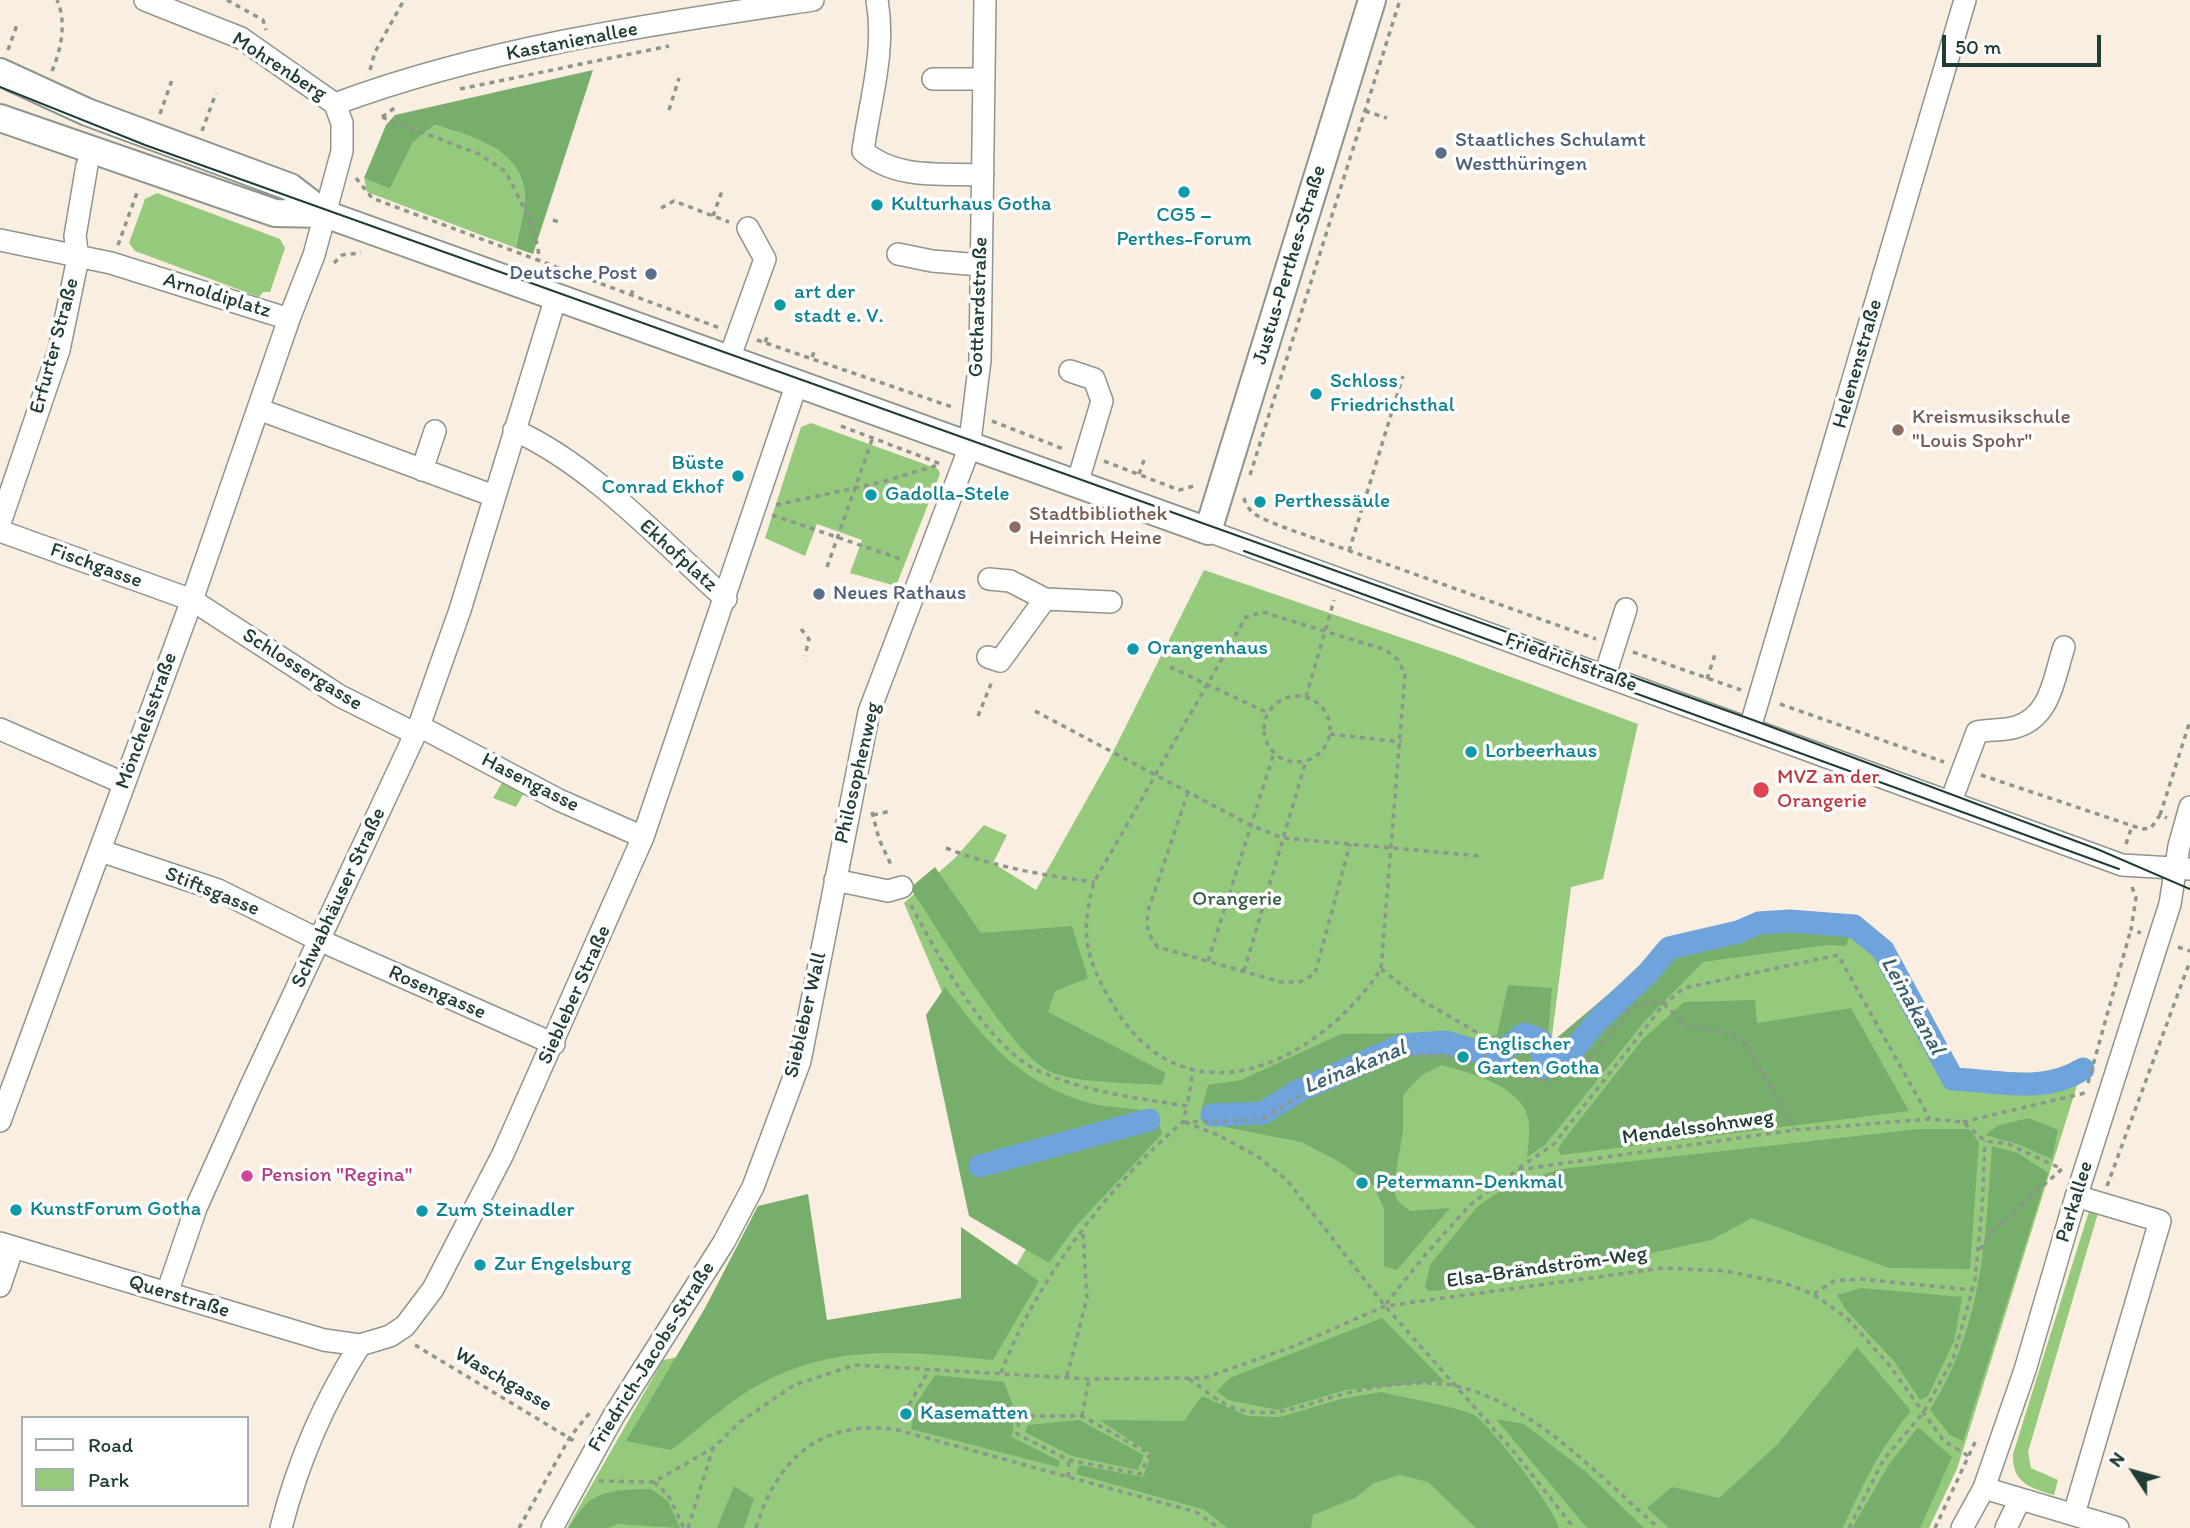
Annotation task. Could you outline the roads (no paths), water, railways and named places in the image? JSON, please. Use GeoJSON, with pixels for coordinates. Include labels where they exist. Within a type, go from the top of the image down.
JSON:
{"type":"FeatureCollection","features":[{"type":"Feature","properties":{"kind":"main road","name":"Justus-Perthes-Straße"},"geometry":{"type":"LineString","coordinates":[[1208,531],[1372,0]]}},
{"type":"Feature","properties":{"kind":"main road"},"geometry":{"type":"LineString","coordinates":[[4,61],[87,112],[290,187],[325,214],[553,306],[729,359],[969,445]]}},
{"type":"Feature","properties":{"kind":"main road"},"geometry":{"type":"LineString","coordinates":[[0,118],[275,213],[325,214]]}},
{"type":"Feature","properties":{"kind":"main road","name":"Friedrichstraße"},"geometry":{"type":"LineString","coordinates":[[969,445],[1208,531]]}},
{"type":"Feature","properties":{"kind":"street","name":"Mohrenberg"},"geometry":{"type":"LineString","coordinates":[[145,0],[240,38],[335,104]]}},
{"type":"Feature","properties":{"kind":"street","name":"Kastanienallee"},"geometry":{"type":"LineString","coordinates":[[335,104],[374,89],[483,59],[675,21],[813,0]]}},
{"type":"Feature","properties":{"kind":"street"},"geometry":{"type":"LineString","coordinates":[[877,0],[881,33],[880,63],[863,151],[891,169],[912,173],[983,175]]}},
{"type":"Feature","properties":{"kind":"street","name":"Gotthardstraße"},"geometry":{"type":"LineString","coordinates":[[969,445],[980,360],[985,0]]}},
{"type":"Feature","properties":{"kind":"street","name":"Helenenstraße"},"geometry":{"type":"LineString","coordinates":[[1750,728],[1965,0]]}},
{"type":"Feature","properties":{"kind":"street"},"geometry":{"type":"LineString","coordinates":[[933,79],[984,79]]}},
{"type":"Feature","properties":{"kind":"street"},"geometry":{"type":"LineString","coordinates":[[325,214],[342,151],[342,123],[335,104]]}},
{"type":"Feature","properties":{"kind":"street","name":"Erfurter Straße"},"geometry":{"type":"LineString","coordinates":[[0,523],[58,350],[78,258],[75,236],[87,165]]}},
{"type":"Feature","properties":{"kind":"street","name":"Arnoldiplatz"},"geometry":{"type":"LineString","coordinates":[[0,240],[111,263],[289,319],[314,255],[325,214]]}},
{"type":"Feature","properties":{"kind":"street"},"geometry":{"type":"LineString","coordinates":[[729,359],[765,259],[748,228]]}},
{"type":"Feature","properties":{"kind":"street"},"geometry":{"type":"LineString","coordinates":[[898,254],[932,261],[981,265]]}},
{"type":"Feature","properties":{"kind":"street"},"geometry":{"type":"LineString","coordinates":[[258,409],[494,496],[553,306]]}},
{"type":"Feature","properties":{"kind":"street","name":"Mönchelsstraße"},"geometry":{"type":"LineString","coordinates":[[0,1121],[192,600],[289,319]]}},
{"type":"Feature","properties":{"kind":"street"},"geometry":{"type":"LineString","coordinates":[[1070,371],[1094,379],[1102,401],[1077,484]]}},
{"type":"Feature","properties":{"kind":"street","name":"Ekhofplatz"},"geometry":{"type":"LineString","coordinates":[[514,430],[535,440],[605,491],[726,599],[797,383]]}},
{"type":"Feature","properties":{"kind":"street"},"geometry":{"type":"LineString","coordinates":[[422,470],[435,431]]}},
{"type":"Feature","properties":{"kind":"street","name":"Philosophenweg"},"geometry":{"type":"LineString","coordinates":[[835,880],[869,712],[969,445]]}},
{"type":"Feature","properties":{"kind":"street","name":"Schwabhäuser Straße"},"geometry":{"type":"LineString","coordinates":[[167,1293],[196,1208],[417,730],[460,610],[494,496]]}},
{"type":"Feature","properties":{"kind":"street","name":"Fischgasse"},"geometry":{"type":"LineString","coordinates":[[0,531],[192,600]]}},
{"type":"Feature","properties":{"kind":"street","name":"Friedrichstraße"},"geometry":{"type":"LineString","coordinates":[[1208,531],[2122,864],[2182,870]]}},
{"type":"Feature","properties":{"kind":"street"},"geometry":{"type":"LineString","coordinates":[[989,579],[1010,581],[1045,599],[1111,602]]}},
{"type":"Feature","properties":{"kind":"street","name":"Siebleber Straße"},"geometry":{"type":"LineString","coordinates":[[360,1345],[390,1336],[405,1326],[427,1298],[503,1154],[554,1044],[643,837],[726,599]]}},
{"type":"Feature","properties":{"kind":"street"},"geometry":{"type":"LineString","coordinates":[[988,657],[1000,661],[1045,599]]}},
{"type":"Feature","properties":{"kind":"street","name":"Schlossergasse"},"geometry":{"type":"LineString","coordinates":[[192,600],[340,696],[417,730]]}},
{"type":"Feature","properties":{"kind":"street"},"geometry":{"type":"LineString","coordinates":[[1605,675],[1626,610]]}},
{"type":"Feature","properties":{"kind":"street"},"geometry":{"type":"LineString","coordinates":[[1951,801],[1978,732],[2017,727],[2029,723],[2041,712],[2064,647]]}},
{"type":"Feature","properties":{"kind":"street"},"geometry":{"type":"LineString","coordinates":[[0,729],[123,783]]}},
{"type":"Feature","properties":{"kind":"street","name":"Hasengasse"},"geometry":{"type":"LineString","coordinates":[[417,730],[559,800],[643,837]]}},
{"type":"Feature","properties":{"kind":"street","name":"Parkallee"},"geometry":{"type":"LineString","coordinates":[[1962,1528],[1984,1488],[2025,1370],[2076,1196],[2182,870],[2190,807]]}},
{"type":"Feature","properties":{"kind":"street","name":"Stiftsgasse"},"geometry":{"type":"LineString","coordinates":[[101,851],[218,890],[319,940]]}},
{"type":"Feature","properties":{"kind":"street"},"geometry":{"type":"LineString","coordinates":[[2182,870],[2190,888]]}},
{"type":"Feature","properties":{"kind":"street"},"geometry":{"type":"LineString","coordinates":[[835,880],[888,891],[902,887]]}},
{"type":"Feature","properties":{"kind":"street","name":"Siebleber Wall"},"geometry":{"type":"LineString","coordinates":[[752,1187],[800,1060],[835,880]]}},
{"type":"Feature","properties":{"kind":"street","name":"Rosengasse"},"geometry":{"type":"LineString","coordinates":[[319,940],[554,1044]]}},
{"type":"Feature","properties":{"kind":"street","name":"Friedrich-Jacobs-Straße"},"geometry":{"type":"LineString","coordinates":[[552,1528],[613,1417],[724,1242],[752,1187]]}},
{"type":"Feature","properties":{"kind":"street"},"geometry":{"type":"LineString","coordinates":[[2074,1514],[2160,1221],[2076,1196]]}},
{"type":"Feature","properties":{"kind":"street"},"geometry":{"type":"LineString","coordinates":[[0,1286],[7,1245]]}},
{"type":"Feature","properties":{"kind":"street","name":"Querstraße"},"geometry":{"type":"LineString","coordinates":[[7,1245],[324,1340],[360,1345]]}},
{"type":"Feature","properties":{"kind":"street"},"geometry":{"type":"LineString","coordinates":[[281,1528],[290,1492],[314,1425],[330,1391],[360,1345]]}},
{"type":"Feature","properties":{"kind":"street"},"geometry":{"type":"LineString","coordinates":[[1984,1488],[2119,1528]]}},
{"type":"Feature","properties":{"kind":"street"},"geometry":{"type":"LineString","coordinates":[[2006,1528],[2020,1499]]}},
{"type":"Feature","properties":{"kind":"waterway","name":"Leinakanal"},"geometry":{"type":"LineString","coordinates":[[1212,1115],[1263,1113],[1300,1090],[1403,1045],[1446,1042],[1495,1057],[1524,1034],[1540,1040],[1544,1067],[1565,1060],[1598,1020],[1648,973],[1669,948],[1738,932],[1759,923],[1789,921],[1854,926],[1883,950],[1953,1079],[2037,1084],[2068,1077],[2083,1069]]}},
{"type":"Feature","properties":{"kind":"waterway","name":"Leinakanal"},"geometry":{"type":"LineString","coordinates":[[980,1166],[1149,1120]]}},
{"type":"Feature","properties":{"kind":"tram line"},"geometry":{"type":"LineString","coordinates":[[0,87],[145,145],[1753,720],[2097,849],[2190,889]]}},
{"type":"Feature","properties":{"kind":"tram line"},"geometry":{"type":"LineString","coordinates":[[1244,551],[2119,869]]}},
{"type":"Feature","properties":{"kind":"place","name":"Staatliches Schulamt Westthüringen"},"geometry":{"type":"Point","coordinates":[1441,153]}},
{"type":"Feature","properties":{"kind":"place","name":"CG5 – Perthes-Forum"},"geometry":{"type":"Point","coordinates":[1184,192]}},
{"type":"Feature","properties":{"kind":"place","name":"Kulturhaus Gotha"},"geometry":{"type":"Point","coordinates":[877,205]}},
{"type":"Feature","properties":{"kind":"place","name":"Deutsche Post"},"geometry":{"type":"Point","coordinates":[651,274]}},
{"type":"Feature","properties":{"kind":"place","name":"art der stadt e. V."},"geometry":{"type":"Point","coordinates":[780,305]}},
{"type":"Feature","properties":{"kind":"place","name":"Schloss Friedrichsthal"},"geometry":{"type":"Point","coordinates":[1316,394]}},
{"type":"Feature","properties":{"kind":"place","name":"Kreismusikschule \"Louis Spohr\""},"geometry":{"type":"Point","coordinates":[1898,430]}},
{"type":"Feature","properties":{"kind":"place","name":"Büste Conrad Ekhof"},"geometry":{"type":"Point","coordinates":[738,476]}},
{"type":"Feature","properties":{"kind":"place","name":"Gadolla-Stele"},"geometry":{"type":"Point","coordinates":[871,495]}},
{"type":"Feature","properties":{"kind":"place","name":"Perthessäule"},"geometry":{"type":"Point","coordinates":[1260,502]}},
{"type":"Feature","properties":{"kind":"place","name":"Stadtbibliothek Heinrich Heine"},"geometry":{"type":"Point","coordinates":[1015,527]}},
{"type":"Feature","properties":{"kind":"place","name":"Neues Rathaus"},"geometry":{"type":"Point","coordinates":[819,594]}},
{"type":"Feature","properties":{"kind":"place","name":"Orangenhaus"},"geometry":{"type":"Point","coordinates":[1133,649]}},
{"type":"Feature","properties":{"kind":"place","name":"Lorbeerhaus"},"geometry":{"type":"Point","coordinates":[1471,752]}},
{"type":"Feature","properties":{"kind":"place","name":"MVZ an der Orangerie"},"geometry":{"type":"Point","coordinates":[1761,790]}},
{"type":"Feature","properties":{"kind":"place","name":"Englischer Garten Gotha"},"geometry":{"type":"Point","coordinates":[1463,1057]}},
{"type":"Feature","properties":{"kind":"place","name":"Pension \"Regina\""},"geometry":{"type":"Point","coordinates":[247,1176]}},
{"type":"Feature","properties":{"kind":"place","name":"Petermann-Denkmal"},"geometry":{"type":"Point","coordinates":[1362,1183]}},
{"type":"Feature","properties":{"kind":"place","name":"KunstForum Gotha"},"geometry":{"type":"Point","coordinates":[16,1210]}},
{"type":"Feature","properties":{"kind":"place","name":"Zum Steinadler"},"geometry":{"type":"Point","coordinates":[422,1211]}},
{"type":"Feature","properties":{"kind":"place","name":"Zur Engelsburg"},"geometry":{"type":"Point","coordinates":[480,1265]}},
{"type":"Feature","properties":{"kind":"place","name":"Kasematten"},"geometry":{"type":"Point","coordinates":[906,1414]}},
{"type":"Feature","properties":{"kind":"park label","name":"Orangerie"},"geometry":{"type":"Point","coordinates":[1237,900]}}]}
